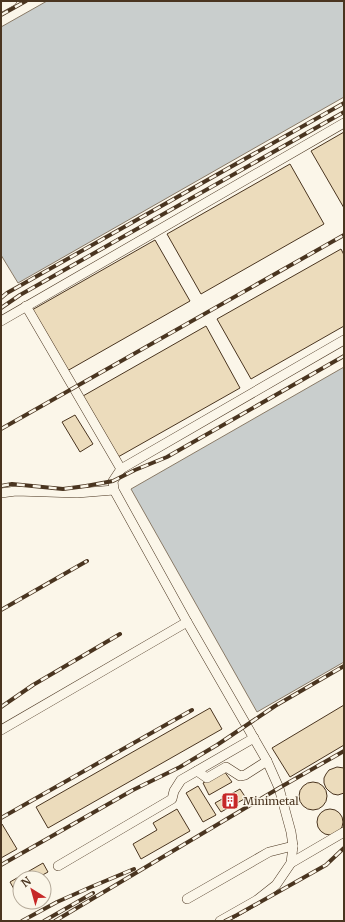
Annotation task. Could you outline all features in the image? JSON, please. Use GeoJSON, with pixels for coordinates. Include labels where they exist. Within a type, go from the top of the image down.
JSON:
{"type":"FeatureCollection","features":[{"type":"Feature","properties":{"kind":"street"},"geometry":{"type":"LineString","coordinates":[[1,7],[12,1]]}},
{"type":"Feature","properties":{"kind":"street"},"geometry":{"type":"LineString","coordinates":[[1,321],[344,123]]}},
{"type":"Feature","properties":{"kind":"street"},"geometry":{"type":"LineString","coordinates":[[26,306],[121,469]]}},
{"type":"Feature","properties":{"kind":"street"},"geometry":{"type":"LineString","coordinates":[[220,921],[257,900],[276,885],[291,862],[293,846],[291,832],[279,788],[267,761],[187,622],[114,490],[113,481],[121,469],[344,340]]}},
{"type":"Feature","properties":{"kind":"street"},"geometry":{"type":"LineString","coordinates":[[1,493],[16,491],[77,493],[114,490]]}},
{"type":"Feature","properties":{"kind":"street"},"geometry":{"type":"LineString","coordinates":[[1,730],[187,622]]}},
{"type":"Feature","properties":{"kind":"street"},"geometry":{"type":"LineString","coordinates":[[58,866],[172,799],[174,790],[181,780],[254,738]]}},
{"type":"Feature","properties":{"kind":"street"},"geometry":{"type":"LineString","coordinates":[[197,771],[207,778],[226,767],[240,776],[245,775],[267,761]]}},
{"type":"Feature","properties":{"kind":"street"},"geometry":{"type":"LineString","coordinates":[[291,862],[344,832]]}},
{"type":"Feature","properties":{"kind":"street"},"geometry":{"type":"LineString","coordinates":[[187,899],[269,852],[293,846]]}},
{"type":"Feature","properties":{"kind":"shaded area"},"geometry":{"type":"Polygon","coordinates":[[[47,1],[344,1],[344,97],[18,283],[1,255],[1,27],[47,1]]]}},
{"type":"Feature","properties":{"kind":"shaded area"},"geometry":{"type":"Polygon","coordinates":[[[344,367],[344,662],[257,712],[131,489],[344,367]]]}},
{"type":"Feature","properties":{"kind":"building"},"geometry":{"type":"Polygon","coordinates":[[[344,132],[344,208],[311,151],[344,132]]]}},
{"type":"Feature","properties":{"kind":"building"},"geometry":{"type":"Polygon","coordinates":[[[290,164],[324,224],[201,294],[167,234],[290,164]]]}},
{"type":"Feature","properties":{"kind":"building"},"geometry":{"type":"Polygon","coordinates":[[[155,240],[190,301],[67,371],[32,310],[155,240]]]}},
{"type":"Feature","properties":{"kind":"building"},"geometry":{"type":"Polygon","coordinates":[[[341,249],[344,255],[344,326],[251,379],[217,319],[341,249]]]}},
{"type":"Feature","properties":{"kind":"building"},"geometry":{"type":"Polygon","coordinates":[[[206,326],[240,388],[118,457],[83,396],[206,326]]]}},
{"type":"Feature","properties":{"kind":"building"},"geometry":{"type":"Polygon","coordinates":[[[75,415],[93,444],[80,452],[62,422],[75,415]]]}},
{"type":"Feature","properties":{"kind":"building"},"geometry":{"type":"Polygon","coordinates":[[[344,705],[344,745],[290,777],[272,748],[344,705]]]}},
{"type":"Feature","properties":{"kind":"building"},"geometry":{"type":"Polygon","coordinates":[[[210,708],[222,729],[48,828],[36,807],[210,708]]]}},
{"type":"Feature","properties":{"kind":"building"},"geometry":{"type":"Polygon","coordinates":[[[337,767],[344,768],[344,793],[338,795],[329,791],[324,783],[324,778],[329,770],[337,767]]]}},
{"type":"Feature","properties":{"kind":"building"},"geometry":{"type":"Polygon","coordinates":[[[224,771],[232,782],[209,795],[203,783],[224,771]]]}},
{"type":"Feature","properties":{"kind":"building"},"geometry":{"type":"Polygon","coordinates":[[[313,782],[323,786],[327,796],[323,806],[313,810],[303,806],[299,796],[303,786],[313,782]]]}},
{"type":"Feature","properties":{"kind":"building"},"geometry":{"type":"Polygon","coordinates":[[[198,786],[216,815],[203,822],[186,793],[198,786]]]}},
{"type":"Feature","properties":{"kind":"building","name":"Minimetal"},"geometry":{"type":"Polygon","coordinates":[[[240,789],[246,798],[221,812],[215,803],[240,789]]]}},
{"type":"Feature","properties":{"kind":"building"},"geometry":{"type":"Polygon","coordinates":[[[177,809],[190,831],[141,859],[133,844],[157,830],[153,823],[177,809]]]}},
{"type":"Feature","properties":{"kind":"building"},"geometry":{"type":"Polygon","coordinates":[[[330,809],[339,813],[343,822],[339,831],[330,835],[321,831],[317,822],[321,813],[330,809]]]}},
{"type":"Feature","properties":{"kind":"building"},"geometry":{"type":"Polygon","coordinates":[[[2,824],[17,849],[1,858],[1,825],[2,824]]]}},
{"type":"Feature","properties":{"kind":"building"},"geometry":{"type":"Polygon","coordinates":[[[43,863],[47,870],[31,870],[43,863]]]}},
{"type":"Feature","properties":{"kind":"railway"},"geometry":{"type":"LineString","coordinates":[[1,15],[26,1]]}},
{"type":"Feature","properties":{"kind":"railway"},"geometry":{"type":"LineString","coordinates":[[1,298],[7,293],[344,103]]}},
{"type":"Feature","properties":{"kind":"railway"},"geometry":{"type":"LineString","coordinates":[[1,308],[20,295],[344,112]]}},
{"type":"Feature","properties":{"kind":"railway"},"geometry":{"type":"LineString","coordinates":[[1,429],[344,235]]}},
{"type":"Feature","properties":{"kind":"railway"},"geometry":{"type":"LineString","coordinates":[[1,486],[12,484],[63,489],[113,481],[167,457],[344,356]]}},
{"type":"Feature","properties":{"kind":"railway"},"geometry":{"type":"LineString","coordinates":[[1,610],[87,561]]}},
{"type":"Feature","properties":{"kind":"railway"},"geometry":{"type":"LineString","coordinates":[[1,707],[33,685],[120,634]]}},
{"type":"Feature","properties":{"kind":"railway"},"geometry":{"type":"LineString","coordinates":[[1,865],[133,790],[180,767],[217,745],[275,706],[344,666]]}},
{"type":"Feature","properties":{"kind":"railway"},"geometry":{"type":"LineString","coordinates":[[1,818],[192,710]]}},
{"type":"Feature","properties":{"kind":"railway"},"geometry":{"type":"LineString","coordinates":[[55,921],[344,751]]}},
{"type":"Feature","properties":{"kind":"railway"},"geometry":{"type":"LineString","coordinates":[[225,921],[326,865],[344,848]]}},
{"type":"Feature","properties":{"kind":"railway"},"geometry":{"type":"LineString","coordinates":[[22,921],[57,902],[134,869]]}},
{"type":"Feature","properties":{"kind":"railway"},"geometry":{"type":"LineString","coordinates":[[44,921],[93,893]]}},
{"type":"Feature","properties":{"kind":"place","name":"Minimetal"},"geometry":{"type":"Point","coordinates":[230,801]}}]}
